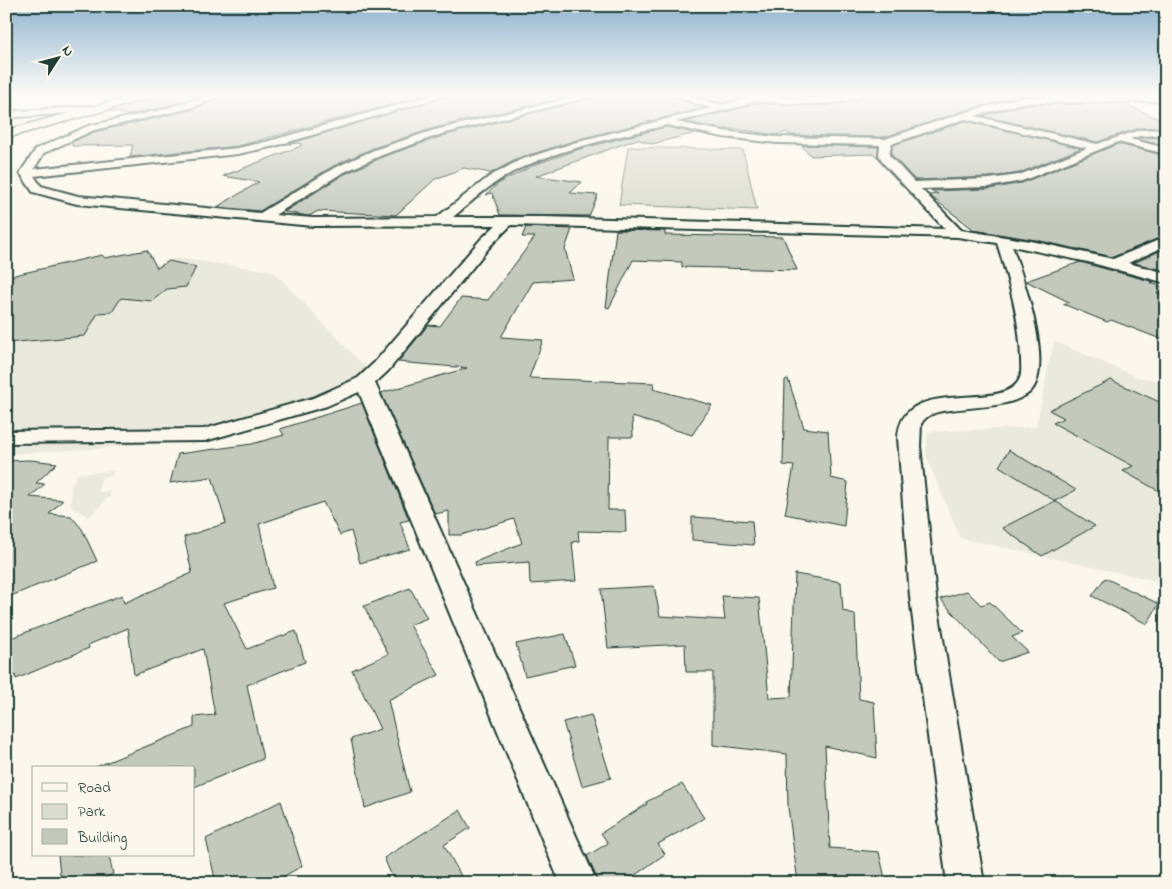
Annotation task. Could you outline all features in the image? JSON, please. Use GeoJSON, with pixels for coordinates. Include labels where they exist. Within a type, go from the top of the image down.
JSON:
{"type":"FeatureCollection","features":[{"type":"Feature","properties":{"kind":"street"},"geometry":{"type":"LineString","coordinates":[[26,172],[40,151],[72,136]]}},
{"type":"Feature","properties":{"kind":"street"},"geometry":{"type":"LineString","coordinates":[[26,172],[238,151],[297,136]]}},
{"type":"Feature","properties":{"kind":"street"},"geometry":{"type":"LineString","coordinates":[[261,218],[348,166],[387,150],[429,136]]}},
{"type":"Feature","properties":{"kind":"street"},"geometry":{"type":"LineString","coordinates":[[441,221],[494,178],[515,166],[579,144],[610,136]]}},
{"type":"Feature","properties":{"kind":"street"},"geometry":{"type":"LineString","coordinates":[[741,136],[830,143],[886,142],[902,136]]}},
{"type":"Feature","properties":{"kind":"street"},"geometry":{"type":"LineString","coordinates":[[1052,136],[1098,147]]}},
{"type":"Feature","properties":{"kind":"street"},"geometry":{"type":"LineString","coordinates":[[913,186],[989,183],[1022,178],[1127,136]]}},
{"type":"Feature","properties":{"kind":"street"},"geometry":{"type":"LineString","coordinates":[[1117,139],[1166,151]]}},
{"type":"Feature","properties":{"kind":"street"},"geometry":{"type":"LineString","coordinates":[[886,142],[884,155],[888,162],[957,233]]}},
{"type":"Feature","properties":{"kind":"street"},"geometry":{"type":"LineString","coordinates":[[830,143],[861,150],[888,162]]}},
{"type":"Feature","properties":{"kind":"street"},"geometry":{"type":"LineString","coordinates":[[26,172],[37,189],[77,200],[261,218],[349,223],[508,221],[957,233],[1003,240],[1115,264],[1166,278]]}},
{"type":"Feature","properties":{"kind":"street"},"geometry":{"type":"LineString","coordinates":[[6,437],[205,435],[320,402],[365,382],[381,367],[486,242],[508,221]]}},
{"type":"Feature","properties":{"kind":"street"},"geometry":{"type":"LineString","coordinates":[[966,883],[923,597],[909,446],[910,425],[920,411],[932,407],[999,398],[1014,394],[1024,388],[1029,382],[1031,373],[1026,309],[1003,240]]}},
{"type":"Feature","properties":{"kind":"street"},"geometry":{"type":"LineString","coordinates":[[1115,264],[1166,241]]}},
{"type":"Feature","properties":{"kind":"street"},"geometry":{"type":"LineString","coordinates":[[365,382],[579,883]]}},
{"type":"Feature","properties":{"kind":"shaded area"},"geometry":{"type":"Polygon","coordinates":[[[176,258],[273,271],[370,372],[301,412],[206,438],[94,449],[6,454],[6,349],[26,326],[116,279],[176,258]]]}},
{"type":"Feature","properties":{"kind":"shaded area"},"geometry":{"type":"Polygon","coordinates":[[[1054,341],[1137,377],[1166,382],[1166,583],[960,538],[926,456],[928,432],[1036,427],[1054,341]]]}},
{"type":"Feature","properties":{"kind":"shaded area"},"geometry":{"type":"Polygon","coordinates":[[[113,471],[112,476],[102,477],[99,486],[99,492],[110,491],[110,496],[89,517],[71,507],[71,487],[77,474],[113,471]]]}},
{"type":"Feature","properties":{"kind":"green space"},"geometry":{"type":"Polygon","coordinates":[[[628,147],[743,150],[757,210],[619,205],[628,147]]]}},
{"type":"Feature","properties":{"kind":"building"},"geometry":{"type":"Polygon","coordinates":[[[84,136],[273,136],[238,146],[130,157],[133,145],[72,146],[72,142],[84,136]]]}},
{"type":"Feature","properties":{"kind":"building"},"geometry":{"type":"Polygon","coordinates":[[[314,136],[408,136],[373,148],[333,166],[260,211],[217,207],[259,182],[223,176],[301,146],[300,143],[289,144],[314,136]]]}},
{"type":"Feature","properties":{"kind":"building"},"geometry":{"type":"Polygon","coordinates":[[[442,136],[589,136],[519,158],[491,173],[464,168],[435,179],[396,215],[318,211],[309,216],[284,212],[343,175],[383,157],[442,136]]]}},
{"type":"Feature","properties":{"kind":"building"},"geometry":{"type":"Polygon","coordinates":[[[629,136],[681,136],[652,144],[637,139],[536,176],[582,182],[570,193],[598,195],[589,216],[500,215],[492,193],[486,195],[499,183],[536,164],[580,149],[629,136]]]}},
{"type":"Feature","properties":{"kind":"building"},"geometry":{"type":"Polygon","coordinates":[[[919,136],[1032,136],[1081,148],[1019,173],[989,177],[915,180],[891,154],[893,145],[919,136]]]}},
{"type":"Feature","properties":{"kind":"building"},"geometry":{"type":"Polygon","coordinates":[[[1073,136],[1114,136],[1097,142],[1073,136]]]}},
{"type":"Feature","properties":{"kind":"building"},"geometry":{"type":"Polygon","coordinates":[[[1166,137],[1166,146],[1137,139],[1140,138],[1166,137]]]}},
{"type":"Feature","properties":{"kind":"building"},"geometry":{"type":"Polygon","coordinates":[[[1118,144],[1166,156],[1166,235],[1113,257],[1036,240],[974,230],[929,195],[938,194],[932,191],[989,189],[1022,183],[1118,144]]]}},
{"type":"Feature","properties":{"kind":"building"},"geometry":{"type":"Polygon","coordinates":[[[801,145],[878,147],[879,158],[872,154],[811,156],[801,145]]]}},
{"type":"Feature","properties":{"kind":"building"},"geometry":{"type":"Polygon","coordinates":[[[526,227],[572,229],[565,249],[573,279],[533,282],[501,337],[543,340],[529,378],[654,383],[653,389],[712,405],[692,435],[632,417],[633,437],[609,437],[608,510],[625,510],[626,532],[578,531],[579,541],[572,542],[576,581],[530,584],[529,562],[476,566],[475,562],[522,543],[514,519],[461,535],[449,535],[449,511],[435,514],[381,393],[467,368],[398,362],[428,325],[440,326],[461,298],[488,300],[535,237],[522,237],[526,227]]]}},
{"type":"Feature","properties":{"kind":"building"},"geometry":{"type":"Polygon","coordinates":[[[616,230],[665,231],[665,235],[783,237],[797,270],[682,267],[682,262],[633,260],[609,308],[606,307],[616,230]]]}},
{"type":"Feature","properties":{"kind":"building"},"geometry":{"type":"Polygon","coordinates":[[[1166,248],[1166,271],[1134,263],[1166,248]]]}},
{"type":"Feature","properties":{"kind":"building"},"geometry":{"type":"Polygon","coordinates":[[[147,250],[157,268],[169,261],[196,267],[186,287],[167,289],[152,301],[121,298],[112,312],[98,313],[85,336],[6,343],[6,277],[102,255],[105,258],[147,250]]]}},
{"type":"Feature","properties":{"kind":"building"},"geometry":{"type":"Polygon","coordinates":[[[1080,262],[1154,282],[1151,283],[1165,288],[1157,293],[1166,295],[1166,341],[1111,320],[1107,322],[1063,304],[1069,302],[1026,281],[1080,262]]]}},
{"type":"Feature","properties":{"kind":"building"},"geometry":{"type":"Polygon","coordinates":[[[788,379],[804,428],[828,431],[831,478],[848,482],[844,526],[785,514],[794,466],[783,465],[785,380],[788,379]]]}},
{"type":"Feature","properties":{"kind":"building"},"geometry":{"type":"Polygon","coordinates":[[[1111,380],[1166,405],[1166,495],[1123,471],[1133,466],[1053,423],[1064,418],[1049,410],[1111,380]]]}},
{"type":"Feature","properties":{"kind":"building"},"geometry":{"type":"Polygon","coordinates":[[[362,403],[409,520],[400,522],[410,549],[360,563],[351,531],[340,535],[323,502],[259,524],[273,588],[224,603],[247,649],[296,631],[305,662],[247,685],[263,759],[195,787],[195,766],[98,766],[194,727],[194,717],[215,715],[203,649],[134,675],[128,628],[88,645],[89,648],[16,679],[15,675],[6,679],[6,640],[122,595],[124,603],[192,573],[184,537],[226,523],[212,477],[170,483],[178,454],[252,444],[284,435],[280,429],[362,403]]]}},
{"type":"Feature","properties":{"kind":"building"},"geometry":{"type":"Polygon","coordinates":[[[1009,450],[1076,490],[1055,501],[999,466],[1009,450]]]}},
{"type":"Feature","properties":{"kind":"building"},"geometry":{"type":"Polygon","coordinates":[[[30,460],[57,463],[36,483],[45,484],[30,497],[63,500],[49,514],[71,516],[82,529],[97,561],[6,598],[6,461],[30,460]]]}},
{"type":"Feature","properties":{"kind":"building"},"geometry":{"type":"Polygon","coordinates":[[[1055,501],[1095,526],[1042,556],[1002,528],[1055,501]]]}},
{"type":"Feature","properties":{"kind":"building"},"geometry":{"type":"Polygon","coordinates":[[[692,517],[752,521],[754,545],[692,540],[692,517]]]}},
{"type":"Feature","properties":{"kind":"building"},"geometry":{"type":"Polygon","coordinates":[[[795,574],[841,582],[843,611],[855,614],[859,699],[874,702],[877,758],[825,746],[830,848],[879,852],[886,883],[798,883],[788,807],[787,754],[713,745],[713,672],[686,672],[685,644],[608,648],[601,589],[654,586],[660,616],[725,620],[722,596],[759,598],[769,698],[791,697],[795,574]]]}},
{"type":"Feature","properties":{"kind":"building"},"geometry":{"type":"Polygon","coordinates":[[[1105,578],[1159,604],[1147,624],[1092,596],[1105,578]]]}},
{"type":"Feature","properties":{"kind":"building"},"geometry":{"type":"Polygon","coordinates":[[[410,588],[427,618],[410,625],[439,675],[388,700],[410,792],[365,808],[351,739],[380,729],[352,670],[388,654],[364,606],[410,588]]]}},
{"type":"Feature","properties":{"kind":"building"},"geometry":{"type":"Polygon","coordinates":[[[967,591],[981,605],[990,602],[1022,633],[1012,637],[1028,652],[999,662],[940,599],[967,591]]]}},
{"type":"Feature","properties":{"kind":"building"},"geometry":{"type":"Polygon","coordinates":[[[565,634],[575,665],[525,676],[516,644],[565,634]]]}},
{"type":"Feature","properties":{"kind":"building"},"geometry":{"type":"Polygon","coordinates":[[[591,715],[611,778],[582,786],[563,722],[591,715]]]}},
{"type":"Feature","properties":{"kind":"building"},"geometry":{"type":"Polygon","coordinates":[[[682,784],[704,818],[658,844],[665,854],[624,883],[599,883],[587,856],[608,843],[601,833],[647,804],[646,802],[682,784]]]}},
{"type":"Feature","properties":{"kind":"building"},"geometry":{"type":"Polygon","coordinates":[[[281,801],[302,866],[272,883],[216,883],[206,839],[281,801]]]}},
{"type":"Feature","properties":{"kind":"building"},"geometry":{"type":"Polygon","coordinates":[[[460,810],[470,828],[444,845],[465,883],[395,883],[384,858],[460,810]]]}},
{"type":"Feature","properties":{"kind":"building"},"geometry":{"type":"Polygon","coordinates":[[[58,856],[109,856],[113,874],[96,883],[61,883],[58,856]]]}}]}
